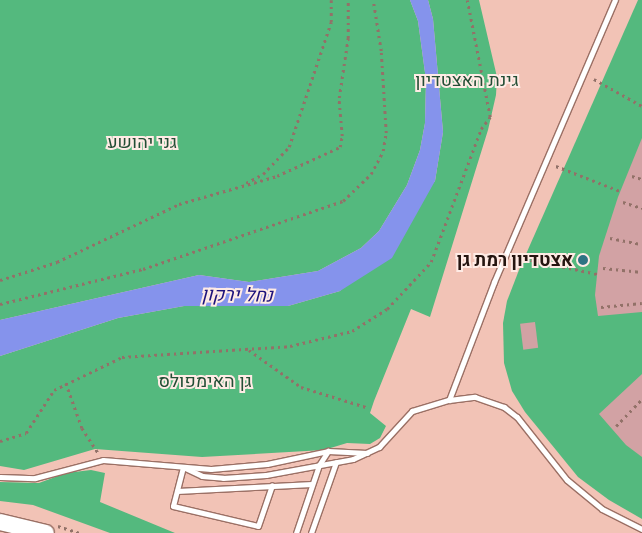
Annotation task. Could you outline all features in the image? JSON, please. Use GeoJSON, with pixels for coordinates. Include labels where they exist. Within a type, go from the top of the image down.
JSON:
{"type":"FeatureCollection","features":[{"type":"Feature","properties":{"kind":"main road"},"geometry":{"type":"LineString","coordinates":[[0,522],[46,533]]}},
{"type":"Feature","properties":{"kind":"lane"},"geometry":{"type":"LineString","coordinates":[[449,400],[494,282],[613,1]]}},
{"type":"Feature","properties":{"kind":"lane"},"geometry":{"type":"LineString","coordinates":[[184,467],[202,476],[223,478],[336,462],[368,453],[379,447],[412,412],[449,400],[474,397],[504,407],[528,428],[551,462],[586,497],[642,529]]}},
{"type":"Feature","properties":{"kind":"lane"},"geometry":{"type":"LineString","coordinates":[[0,477],[35,478],[103,460],[184,467],[233,468],[328,452],[352,450],[368,453]]}},
{"type":"Feature","properties":{"kind":"lane"},"geometry":{"type":"LineString","coordinates":[[328,452],[336,462]]}},
{"type":"Feature","properties":{"kind":"lane"},"geometry":{"type":"LineString","coordinates":[[296,533],[319,465],[328,452]]}},
{"type":"Feature","properties":{"kind":"lane"},"geometry":{"type":"LineString","coordinates":[[311,533],[336,462]]}},
{"type":"Feature","properties":{"kind":"lane"},"geometry":{"type":"LineString","coordinates":[[184,467],[172,506],[258,526],[272,485]]}},
{"type":"Feature","properties":{"kind":"lane"},"geometry":{"type":"LineString","coordinates":[[177,491],[312,484]]}},
{"type":"Feature","properties":{"kind":"path"},"geometry":{"type":"LineString","coordinates":[[243,185],[263,174],[289,146],[331,22],[331,0]]}},
{"type":"Feature","properties":{"kind":"path"},"geometry":{"type":"LineString","coordinates":[[0,280],[57,262],[179,204],[278,176],[340,147],[342,136],[339,98],[346,50],[348,0]]}},
{"type":"Feature","properties":{"kind":"path"},"geometry":{"type":"LineString","coordinates":[[0,304],[143,269],[343,201],[370,174],[383,151],[386,133],[381,51],[374,0]]}},
{"type":"Feature","properties":{"kind":"path"},"geometry":{"type":"LineString","coordinates":[[0,441],[26,433],[54,390],[122,357],[290,346],[352,331],[387,309],[431,262],[481,129],[490,117],[467,0]]}},
{"type":"Feature","properties":{"kind":"path"},"geometry":{"type":"LineString","coordinates":[[594,79],[642,106]]}},
{"type":"Feature","properties":{"kind":"path"},"geometry":{"type":"LineString","coordinates":[[556,166],[620,191]]}},
{"type":"Feature","properties":{"kind":"path"},"geometry":{"type":"LineString","coordinates":[[632,176],[642,179]]}},
{"type":"Feature","properties":{"kind":"path"},"geometry":{"type":"LineString","coordinates":[[622,202],[642,208]]}},
{"type":"Feature","properties":{"kind":"path"},"geometry":{"type":"LineString","coordinates":[[610,238],[642,244]]}},
{"type":"Feature","properties":{"kind":"path"},"geometry":{"type":"LineString","coordinates":[[518,257],[597,274]]}},
{"type":"Feature","properties":{"kind":"path"},"geometry":{"type":"LineString","coordinates":[[602,268],[642,272]]}},
{"type":"Feature","properties":{"kind":"path"},"geometry":{"type":"LineString","coordinates":[[601,308],[642,303]]}},
{"type":"Feature","properties":{"kind":"path"},"geometry":{"type":"LineString","coordinates":[[248,349],[301,387],[366,407]]}},
{"type":"Feature","properties":{"kind":"path"},"geometry":{"type":"LineString","coordinates":[[66,383],[82,428],[103,460]]}},
{"type":"Feature","properties":{"kind":"path"},"geometry":{"type":"LineString","coordinates":[[616,426],[642,399]]}},
{"type":"Feature","properties":{"kind":"green space","name":"גני יהושע"},"geometry":{"type":"Polygon","coordinates":[[[0,0],[410,0],[418,21],[426,80],[425,123],[420,150],[407,185],[379,231],[361,248],[318,271],[249,282],[199,275],[0,320],[0,0]]]}},
{"type":"Feature","properties":{"kind":"green space","name":"גן האימפולס"},"geometry":{"type":"Polygon","coordinates":[[[428,0],[479,0],[497,77],[496,95],[488,130],[430,317],[411,309],[374,401],[370,413],[386,426],[380,438],[370,444],[347,443],[324,450],[202,457],[95,449],[24,470],[0,466],[0,356],[118,318],[184,306],[288,306],[340,291],[435,181],[443,132],[433,19],[428,0]]]}},
{"type":"Feature","properties":{"kind":"green space","name":"אצטדיון רמת גן"},"geometry":{"type":"Polygon","coordinates":[[[638,0],[642,0],[642,519],[609,500],[578,477],[525,412],[512,391],[504,363],[503,323],[507,301],[519,270],[638,0]]]}},
{"type":"Feature","properties":{"kind":"green space"},"geometry":{"type":"Polygon","coordinates":[[[91,470],[105,473],[100,502],[175,533],[110,533],[33,505],[0,501],[0,482],[39,483],[66,473],[91,470]]]}},
{"type":"Feature","properties":{"kind":"water","name":"נחל ירקון"},"geometry":{"type":"Polygon","coordinates":[[[410,0],[428,0],[433,19],[443,132],[435,181],[392,258],[340,291],[288,306],[184,306],[118,318],[0,356],[0,320],[199,275],[249,282],[318,271],[361,248],[379,231],[407,185],[420,150],[425,123],[426,80],[418,21],[410,0]]]}},
{"type":"Feature","properties":{"kind":"building"},"geometry":{"type":"Polygon","coordinates":[[[642,138],[642,312],[598,316],[595,295],[599,256],[618,197],[642,138]]]}},
{"type":"Feature","properties":{"kind":"building"},"geometry":{"type":"Polygon","coordinates":[[[535,322],[538,348],[523,350],[520,324],[535,322]]]}},
{"type":"Feature","properties":{"kind":"building"},"geometry":{"type":"Polygon","coordinates":[[[642,374],[642,457],[626,445],[599,414],[642,374]]]}},
{"type":"Feature","properties":{"kind":"place","name":"אצטדיון רמת גן"},"geometry":{"type":"Point","coordinates":[583,260]}},
{"type":"Feature","properties":{"kind":"park label","name":"גינת האצטדיון"},"geometry":{"type":"Point","coordinates":[467,80]}}]}
